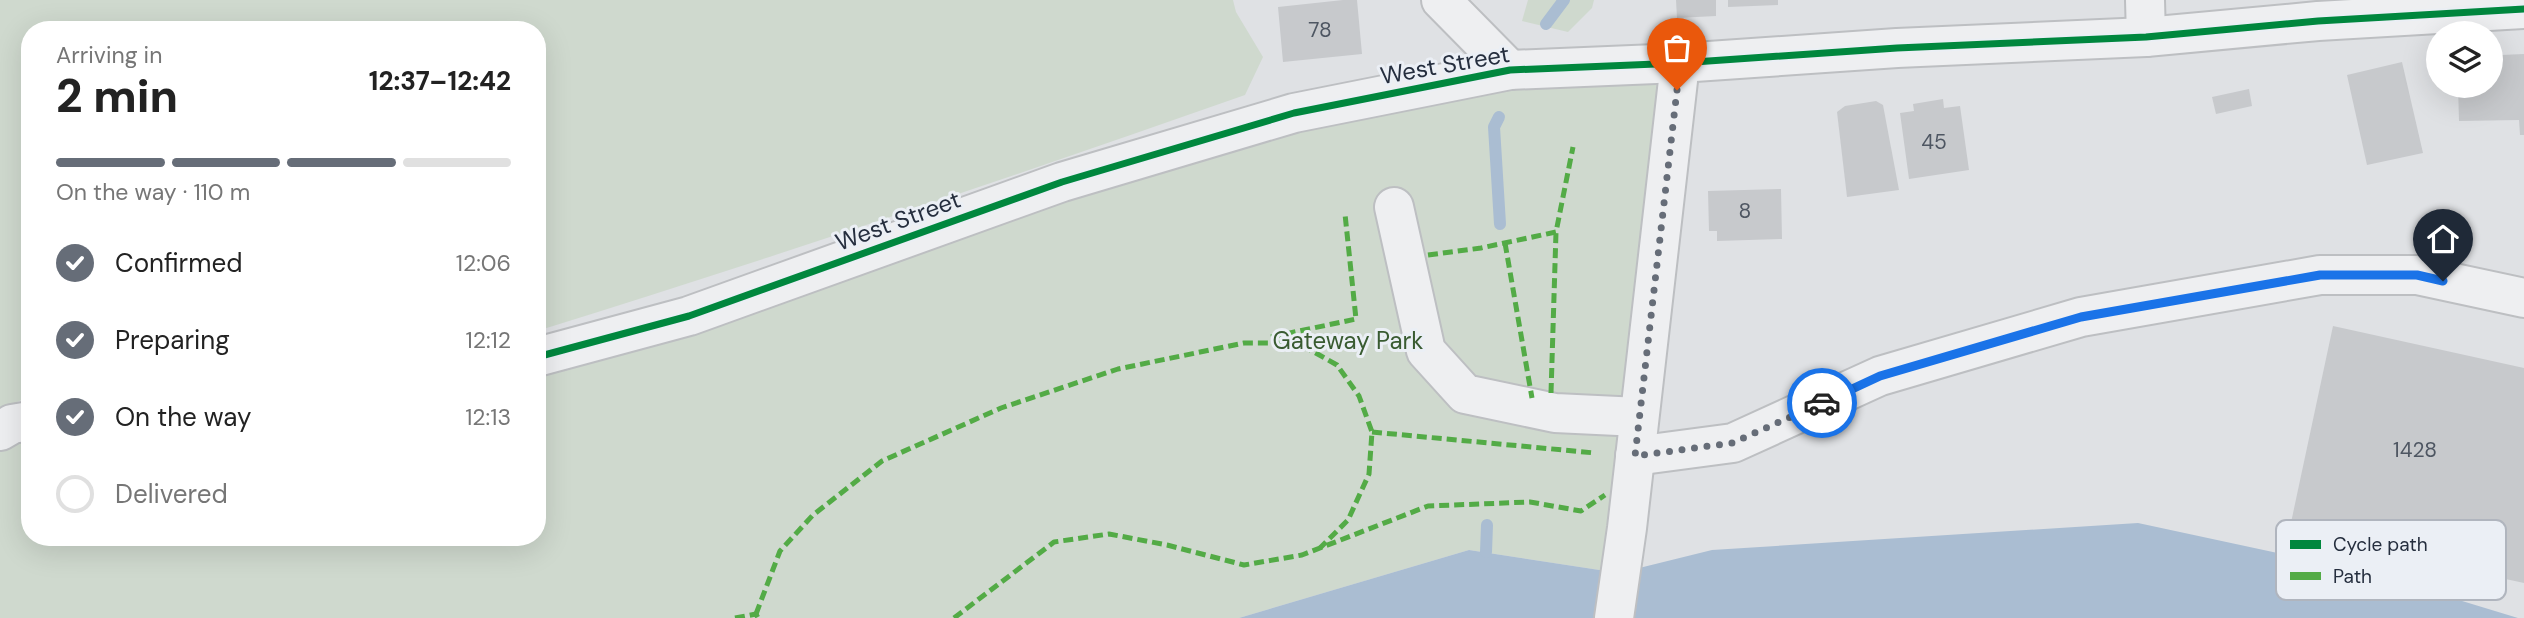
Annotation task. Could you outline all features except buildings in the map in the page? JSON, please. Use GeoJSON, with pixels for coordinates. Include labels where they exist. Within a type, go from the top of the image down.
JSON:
{"type":"FeatureCollection","features":[{"type":"Feature","properties":{"kind":"street"},"geometry":{"type":"LineString","coordinates":[[1441,0],[1510,71]]}},
{"type":"Feature","properties":{"kind":"street","name":"West Street"},"geometry":{"type":"LineString","coordinates":[[546,355],[689,316],[1062,182],[1294,113],[1510,71],[1897,48],[2145,18],[2318,21],[2524,9]]}},
{"type":"Feature","properties":{"kind":"street"},"geometry":{"type":"LineString","coordinates":[[1614,618],[1627,528],[1680,63]]}},
{"type":"Feature","properties":{"kind":"street"},"geometry":{"type":"LineString","coordinates":[[1394,207],[1426,351],[1465,394],[1555,413],[1639,416]]}},
{"type":"Feature","properties":{"kind":"street"},"geometry":{"type":"LineString","coordinates":[[1635,456],[1732,443],[1880,376],[2081,317],[2320,275],[2417,275],[2524,298]]}},
{"type":"Feature","properties":{"kind":"street"},"geometry":{"type":"LineString","coordinates":[[0,431],[21,422]]}},
{"type":"Feature","properties":{"kind":"green space"},"geometry":{"type":"Polygon","coordinates":[[[0,0],[1233,0],[1236,12],[1263,57],[1245,95],[892,216],[546,328],[546,21],[21,21],[21,400],[0,410],[0,0]]]}},
{"type":"Feature","properties":{"kind":"green space"},"geometry":{"type":"Polygon","coordinates":[[[1528,0],[1594,0],[1592,8],[1568,32],[1522,21],[1528,0]]]}},
{"type":"Feature","properties":{"kind":"green space","name":"Gateway Park"},"geometry":{"type":"Polygon","coordinates":[[[1680,63],[1619,573],[1469,550],[1239,618],[0,618],[0,431],[21,424],[21,546],[546,546],[546,354],[1294,113],[1680,63]]]}},
{"type":"Feature","properties":{"kind":"water"},"geometry":{"type":"Polygon","coordinates":[[[2138,523],[2276,553],[2276,600],[2459,600],[2518,618],[1239,618],[1469,550],[1619,573],[1712,550],[2138,523]]]}},
{"type":"Feature","properties":{"kind":"waterway"},"geometry":{"type":"LineString","coordinates":[[1546,24],[1564,0]]}},
{"type":"Feature","properties":{"kind":"waterway"},"geometry":{"type":"LineString","coordinates":[[1499,117],[1494,127],[1500,224]]}},
{"type":"Feature","properties":{"kind":"waterway"},"geometry":{"type":"LineString","coordinates":[[1486,552],[1487,525]]}},
{"type":"Feature","properties":{"kind":"marked path"},"geometry":{"type":"LineString","coordinates":[[1428,255],[1481,248],[1556,232],[1573,147]]}},
{"type":"Feature","properties":{"kind":"marked path"},"geometry":{"type":"LineString","coordinates":[[1271,337],[1356,319],[1345,214]]}},
{"type":"Feature","properties":{"kind":"marked path"},"geometry":{"type":"LineString","coordinates":[[1551,393],[1556,232]]}},
{"type":"Feature","properties":{"kind":"marked path"},"geometry":{"type":"LineString","coordinates":[[1505,243],[1532,398]]}},
{"type":"Feature","properties":{"kind":"marked path"},"geometry":{"type":"LineString","coordinates":[[756,614],[780,551],[813,515],[882,461],[1001,408],[1118,369],[1244,343],[1298,343],[1337,365],[1359,396],[1372,432],[1369,474],[1348,520],[1320,548]]}},
{"type":"Feature","properties":{"kind":"marked path"},"geometry":{"type":"LineString","coordinates":[[1372,432],[1595,453]]}},
{"type":"Feature","properties":{"kind":"marked path"},"geometry":{"type":"LineString","coordinates":[[954,618],[1054,542],[1109,534],[1167,545],[1244,565],[1302,555],[1428,506],[1530,502],[1581,511],[1605,495]]}},
{"type":"Feature","properties":{"kind":"marked path"},"geometry":{"type":"LineString","coordinates":[[735,618],[756,614],[758,618]]}},
{"type":"Feature","properties":{"kind":"cycle path"},"geometry":{"type":"LineString","coordinates":[[546,355],[689,316],[1062,182],[1294,113],[1510,70],[2146,37],[2318,21],[2524,9]]}},
{"type":"Feature","properties":{"kind":"way so far"},"geometry":{"type":"LineString","coordinates":[[1677,90],[1635,456],[1732,443],[1822,403]]}},
{"type":"Feature","properties":{"kind":"route"},"geometry":{"type":"LineString","coordinates":[[1822,403],[1880,376],[2081,317],[2320,275],[2417,275],[2443,281]]}}]}
